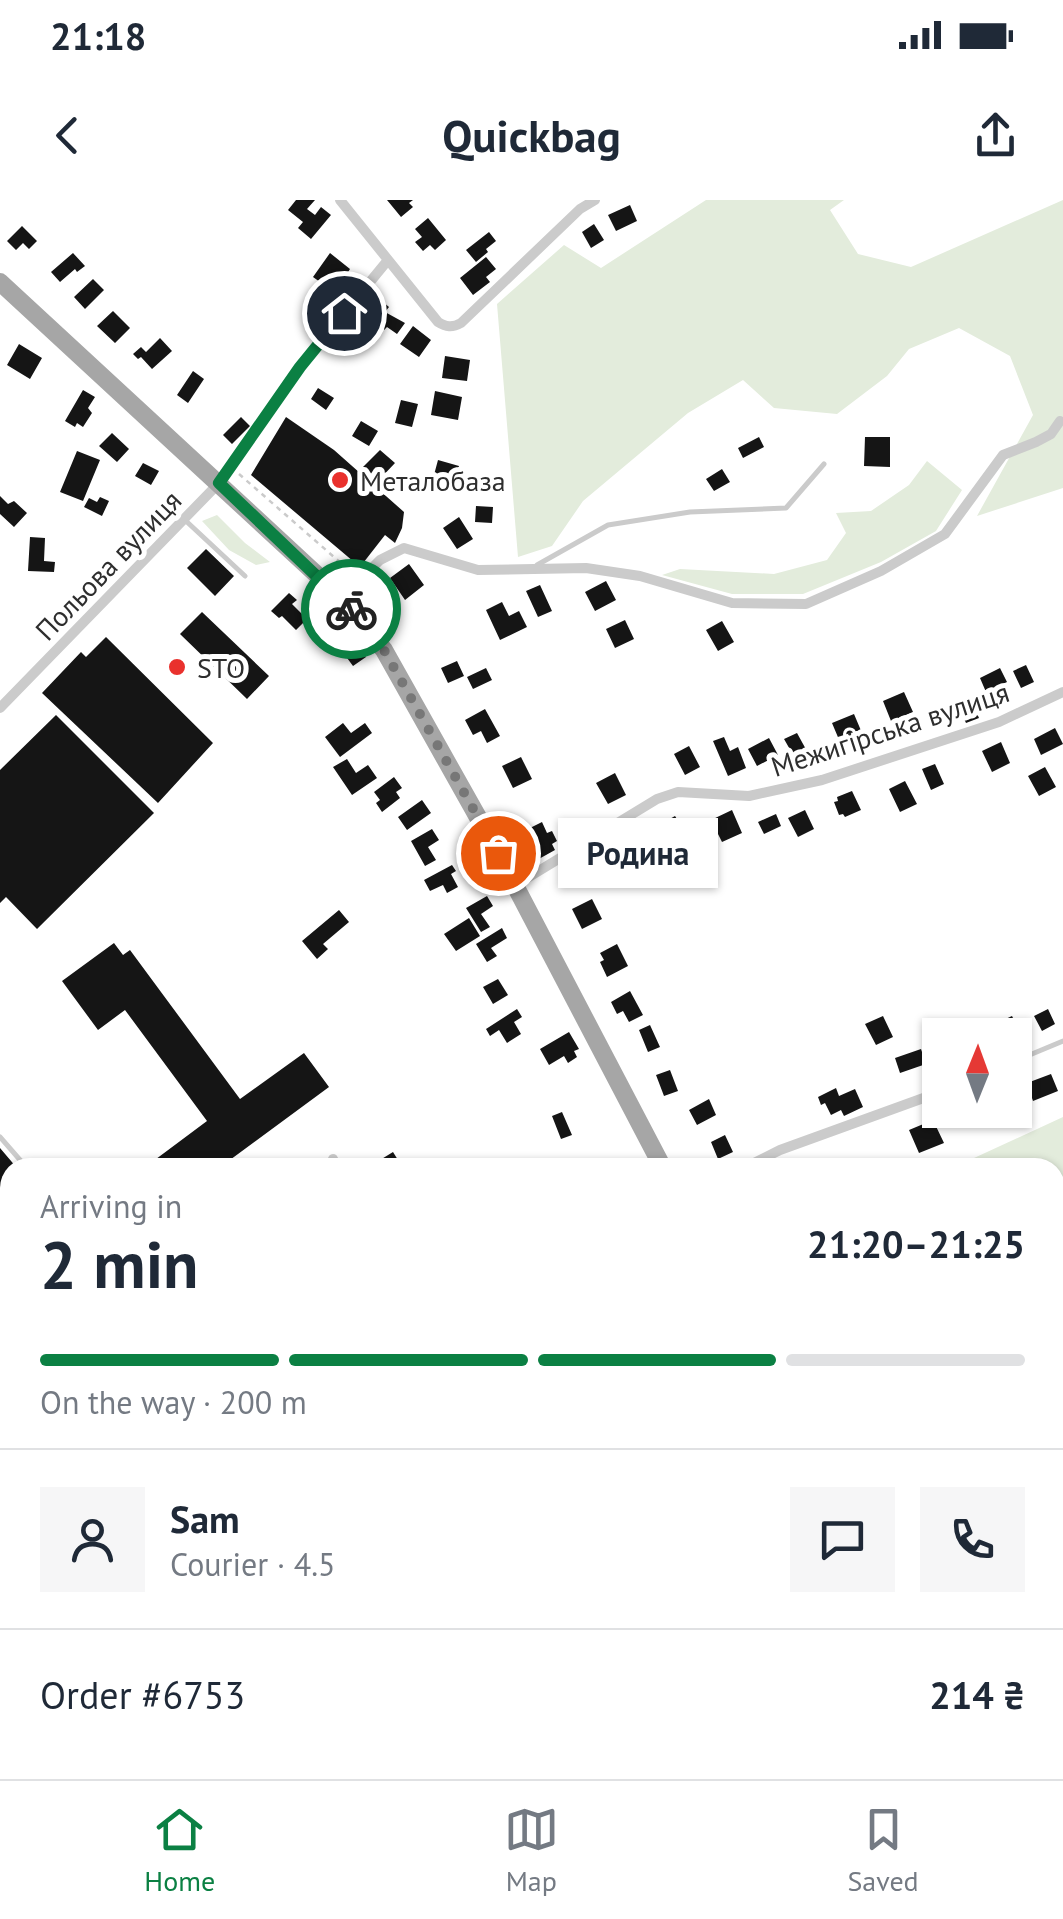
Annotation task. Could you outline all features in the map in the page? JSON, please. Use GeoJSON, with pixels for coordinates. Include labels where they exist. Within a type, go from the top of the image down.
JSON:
{"type":"FeatureCollection","features":[{"type":"Feature","properties":{"kind":"main road"},"geometry":{"type":"LineString","coordinates":[[0,282],[342,598],[384,650],[498,853],[658,1158]]}},
{"type":"Feature","properties":{"kind":"street"},"geometry":{"type":"LineString","coordinates":[[340,200],[438,322],[448,327],[461,322],[580,208],[595,200]]}},
{"type":"Feature","properties":{"kind":"street","name":"Польова вулиця"},"geometry":{"type":"LineString","coordinates":[[0,708],[219,483],[300,367],[388,260]]}},
{"type":"Feature","properties":{"kind":"street"},"geometry":{"type":"LineString","coordinates":[[342,598],[380,560],[404,548],[478,570],[586,568],[640,576],[732,603],[806,604],[881,571],[945,534],[1003,454],[1051,434],[1060,421]]}},
{"type":"Feature","properties":{"kind":"street","name":"Межигірська вулиця"},"geometry":{"type":"LineString","coordinates":[[514,886],[657,798],[678,792],[749,796],[805,784],[999,722],[1063,692]]}},
{"type":"Feature","properties":{"kind":"street"},"geometry":{"type":"LineString","coordinates":[[764,1158],[922,1099]]}},
{"type":"Feature","properties":{"kind":"lane"},"geometry":{"type":"LineString","coordinates":[[530,569],[608,524],[690,512],[786,508],[824,464]]}},
{"type":"Feature","properties":{"kind":"lane"},"geometry":{"type":"LineString","coordinates":[[184,519],[245,576]]}},
{"type":"Feature","properties":{"kind":"lane"},"geometry":{"type":"LineString","coordinates":[[1032,1054],[1063,1041]]}},
{"type":"Feature","properties":{"kind":"lane"},"geometry":{"type":"LineString","coordinates":[[0,1137],[19,1158]]}},
{"type":"Feature","properties":{"kind":"path"},"geometry":{"type":"LineString","coordinates":[[231,466],[360,580]]}},
{"type":"Feature","properties":{"kind":"green space"},"geometry":{"type":"Polygon","coordinates":[[[706,200],[844,200],[830,210],[858,254],[911,267],[1063,200],[1063,488],[977,516],[1033,415],[1010,356],[959,328],[909,349],[887,376],[837,414],[774,408],[743,380],[688,413],[583,501],[552,546],[518,557],[497,304],[564,245],[601,268],[706,200]]]}},
{"type":"Feature","properties":{"kind":"green space"},"geometry":{"type":"Polygon","coordinates":[[[927,461],[962,490],[936,531],[881,562],[803,594],[732,594],[662,575],[680,569],[774,574],[827,560],[846,533],[836,513],[871,511],[909,485],[927,461]]]}},
{"type":"Feature","properties":{"kind":"green space"},"geometry":{"type":"Polygon","coordinates":[[[217,515],[270,562],[256,565],[229,550],[202,521],[217,515]]]}},
{"type":"Feature","properties":{"kind":"green space"},"geometry":{"type":"Polygon","coordinates":[[[1063,1117],[1063,1158],[974,1158],[1063,1117]]]}},
{"type":"Feature","properties":{"kind":"building"},"geometry":{"type":"Polygon","coordinates":[[[296,200],[315,200],[307,209],[315,215],[321,207],[331,215],[311,239],[298,228],[303,222],[288,210],[296,200]]]}},
{"type":"Feature","properties":{"kind":"building"},"geometry":{"type":"Polygon","coordinates":[[[387,200],[413,200],[409,203],[413,207],[401,217],[387,200]]]}},
{"type":"Feature","properties":{"kind":"building"},"geometry":{"type":"Polygon","coordinates":[[[630,205],[637,221],[616,231],[608,215],[630,205]]]}},
{"type":"Feature","properties":{"kind":"building"},"geometry":{"type":"Polygon","coordinates":[[[428,218],[446,240],[435,250],[430,245],[423,251],[415,242],[422,237],[415,229],[428,218]]]}},
{"type":"Feature","properties":{"kind":"building"},"geometry":{"type":"Polygon","coordinates":[[[594,224],[604,240],[591,248],[582,232],[594,224]]]}},
{"type":"Feature","properties":{"kind":"building"},"geometry":{"type":"Polygon","coordinates":[[[22,226],[37,241],[29,249],[23,243],[16,250],[7,241],[22,226]]]}},
{"type":"Feature","properties":{"kind":"building"},"geometry":{"type":"Polygon","coordinates":[[[489,232],[496,241],[476,262],[466,250],[489,232]]]}},
{"type":"Feature","properties":{"kind":"building"},"geometry":{"type":"Polygon","coordinates":[[[73,253],[85,266],[60,282],[51,272],[73,253]]]}},
{"type":"Feature","properties":{"kind":"building"},"geometry":{"type":"Polygon","coordinates":[[[330,253],[350,269],[347,274],[352,278],[344,290],[339,286],[334,292],[313,277],[330,253]]]}},
{"type":"Feature","properties":{"kind":"building"},"geometry":{"type":"Polygon","coordinates":[[[486,257],[496,269],[486,277],[490,282],[473,295],[460,278],[486,257]]]}},
{"type":"Feature","properties":{"kind":"building"},"geometry":{"type":"Polygon","coordinates":[[[93,279],[104,290],[85,309],[74,297],[93,279]]]}},
{"type":"Feature","properties":{"kind":"building"},"geometry":{"type":"Polygon","coordinates":[[[383,302],[389,307],[385,312],[405,323],[397,334],[370,319],[383,302]]]}},
{"type":"Feature","properties":{"kind":"building"},"geometry":{"type":"Polygon","coordinates":[[[113,311],[130,328],[115,343],[97,326],[113,311]]]}},
{"type":"Feature","properties":{"kind":"building"},"geometry":{"type":"Polygon","coordinates":[[[413,326],[431,340],[419,357],[400,344],[413,326]]]}},
{"type":"Feature","properties":{"kind":"building"},"geometry":{"type":"Polygon","coordinates":[[[160,338],[172,351],[152,369],[133,354],[141,347],[146,352],[160,338]]]}},
{"type":"Feature","properties":{"kind":"building"},"geometry":{"type":"Polygon","coordinates":[[[19,344],[42,358],[30,379],[7,365],[19,344]]]}},
{"type":"Feature","properties":{"kind":"building"},"geometry":{"type":"Polygon","coordinates":[[[445,356],[470,360],[467,381],[442,378],[445,356]]]}},
{"type":"Feature","properties":{"kind":"building"},"geometry":{"type":"Polygon","coordinates":[[[193,371],[204,379],[188,403],[177,395],[193,371]]]}},
{"type":"Feature","properties":{"kind":"building"},"geometry":{"type":"Polygon","coordinates":[[[318,388],[334,398],[326,410],[311,399],[318,388]]]}},
{"type":"Feature","properties":{"kind":"building"},"geometry":{"type":"Polygon","coordinates":[[[83,390],[95,397],[88,408],[92,413],[83,427],[77,423],[75,427],[65,421],[83,390]]]}},
{"type":"Feature","properties":{"kind":"building"},"geometry":{"type":"Polygon","coordinates":[[[435,391],[462,397],[458,420],[431,415],[435,391]]]}},
{"type":"Feature","properties":{"kind":"building"},"geometry":{"type":"Polygon","coordinates":[[[401,400],[418,404],[412,427],[395,423],[401,400]]]}},
{"type":"Feature","properties":{"kind":"building"},"geometry":{"type":"Polygon","coordinates":[[[241,417],[250,426],[232,444],[223,435],[241,417]]]}},
{"type":"Feature","properties":{"kind":"building","name":"Металобаза"},"geometry":{"type":"Polygon","coordinates":[[[286,417],[334,450],[404,512],[395,543],[385,535],[360,567],[251,475],[286,417]]]}},
{"type":"Feature","properties":{"kind":"building"},"geometry":{"type":"Polygon","coordinates":[[[361,421],[378,431],[369,446],[352,436],[361,421]]]}},
{"type":"Feature","properties":{"kind":"building"},"geometry":{"type":"Polygon","coordinates":[[[112,433],[129,449],[117,462],[99,446],[112,433]]]}},
{"type":"Feature","properties":{"kind":"building"},"geometry":{"type":"Polygon","coordinates":[[[759,437],[764,447],[743,458],[738,448],[759,437]]]}},
{"type":"Feature","properties":{"kind":"building"},"geometry":{"type":"Polygon","coordinates":[[[865,437],[890,437],[890,467],[864,466],[865,437]]]}},
{"type":"Feature","properties":{"kind":"building"},"geometry":{"type":"Polygon","coordinates":[[[380,450],[395,463],[377,482],[362,468],[380,450]]]}},
{"type":"Feature","properties":{"kind":"building"},"geometry":{"type":"Polygon","coordinates":[[[77,451],[100,460],[83,501],[60,492],[77,451]]]}},
{"type":"Feature","properties":{"kind":"building"},"geometry":{"type":"Polygon","coordinates":[[[438,460],[459,466],[452,491],[431,486],[438,460]]]}},
{"type":"Feature","properties":{"kind":"building"},"geometry":{"type":"Polygon","coordinates":[[[143,463],[159,471],[151,485],[135,476],[143,463]]]}},
{"type":"Feature","properties":{"kind":"building"},"geometry":{"type":"Polygon","coordinates":[[[722,469],[730,482],[714,491],[706,479],[722,469]]]}},
{"type":"Feature","properties":{"kind":"building"},"geometry":{"type":"Polygon","coordinates":[[[0,496],[8,504],[14,501],[27,513],[14,527],[0,514],[0,496]]]}},
{"type":"Feature","properties":{"kind":"building"},"geometry":{"type":"Polygon","coordinates":[[[100,497],[109,501],[102,516],[84,507],[89,498],[97,502],[100,497]]]}},
{"type":"Feature","properties":{"kind":"building"},"geometry":{"type":"Polygon","coordinates":[[[476,506],[493,507],[492,523],[475,522],[476,506]]]}},
{"type":"Feature","properties":{"kind":"building"},"geometry":{"type":"Polygon","coordinates":[[[459,517],[473,539],[457,549],[443,528],[459,517]]]}},
{"type":"Feature","properties":{"kind":"building"},"geometry":{"type":"Polygon","coordinates":[[[30,537],[45,538],[44,561],[55,562],[54,572],[28,571],[30,537]]]}},
{"type":"Feature","properties":{"kind":"building"},"geometry":{"type":"Polygon","coordinates":[[[206,549],[234,576],[215,596],[187,568],[206,549]]]}},
{"type":"Feature","properties":{"kind":"building"},"geometry":{"type":"Polygon","coordinates":[[[409,564],[424,585],[405,600],[390,578],[409,564]]]}},
{"type":"Feature","properties":{"kind":"building"},"geometry":{"type":"Polygon","coordinates":[[[606,581],[616,600],[595,611],[585,592],[606,581]]]}},
{"type":"Feature","properties":{"kind":"building"},"geometry":{"type":"Polygon","coordinates":[[[540,585],[552,611],[538,617],[526,591],[540,585]]]}},
{"type":"Feature","properties":{"kind":"building"},"geometry":{"type":"Polygon","coordinates":[[[289,593],[297,600],[292,604],[307,619],[296,630],[271,611],[289,593]]]}},
{"type":"Feature","properties":{"kind":"building"},"geometry":{"type":"Polygon","coordinates":[[[502,602],[509,616],[519,611],[527,627],[500,640],[486,610],[502,602]]]}},
{"type":"Feature","properties":{"kind":"building"},"geometry":{"type":"Polygon","coordinates":[[[202,612],[269,676],[247,699],[180,634],[202,612]]]}},
{"type":"Feature","properties":{"kind":"building"},"geometry":{"type":"Polygon","coordinates":[[[625,620],[634,639],[615,648],[606,629],[625,620]]]}},
{"type":"Feature","properties":{"kind":"building"},"geometry":{"type":"Polygon","coordinates":[[[722,621],[734,642],[718,651],[706,630],[722,621]]]}},
{"type":"Feature","properties":{"kind":"building"},"geometry":{"type":"Polygon","coordinates":[[[106,637],[213,743],[158,803],[42,693],[81,652],[86,657],[106,637]]]}},
{"type":"Feature","properties":{"kind":"building"},"geometry":{"type":"Polygon","coordinates":[[[352,637],[366,657],[353,666],[339,647],[352,637]]]}},
{"type":"Feature","properties":{"kind":"building"},"geometry":{"type":"Polygon","coordinates":[[[457,661],[464,676],[448,683],[441,668],[457,661]]]}},
{"type":"Feature","properties":{"kind":"building"},"geometry":{"type":"Polygon","coordinates":[[[1026,665],[1034,682],[1021,688],[1013,671],[1026,665]]]}},
{"type":"Feature","properties":{"kind":"building"},"geometry":{"type":"Polygon","coordinates":[[[486,668],[492,680],[473,689],[467,677],[486,668]]]}},
{"type":"Feature","properties":{"kind":"building"},"geometry":{"type":"Polygon","coordinates":[[[1000,668],[1007,682],[986,692],[980,678],[1000,668]]]}},
{"type":"Feature","properties":{"kind":"building"},"geometry":{"type":"Polygon","coordinates":[[[904,692],[913,712],[891,721],[883,701],[904,692]]]}},
{"type":"Feature","properties":{"kind":"building"},"geometry":{"type":"Polygon","coordinates":[[[970,698],[979,718],[966,723],[957,703],[970,698]]]}},
{"type":"Feature","properties":{"kind":"building"},"geometry":{"type":"Polygon","coordinates":[[[485,709],[500,736],[487,743],[481,731],[473,735],[465,720],[485,709]]]}},
{"type":"Feature","properties":{"kind":"building"},"geometry":{"type":"Polygon","coordinates":[[[854,714],[862,733],[840,742],[832,723],[854,714]]]}},
{"type":"Feature","properties":{"kind":"building"},"geometry":{"type":"Polygon","coordinates":[[[56,715],[154,813],[37,929],[6,897],[0,903],[0,770],[56,715]]]}},
{"type":"Feature","properties":{"kind":"building"},"geometry":{"type":"Polygon","coordinates":[[[343,723],[351,733],[365,723],[372,733],[340,757],[325,737],[343,723]]]}},
{"type":"Feature","properties":{"kind":"building"},"geometry":{"type":"Polygon","coordinates":[[[1055,728],[1063,744],[1041,755],[1034,739],[1055,728]]]}},
{"type":"Feature","properties":{"kind":"building"},"geometry":{"type":"Polygon","coordinates":[[[797,733],[808,753],[796,760],[784,739],[797,733]]]}},
{"type":"Feature","properties":{"kind":"building"},"geometry":{"type":"Polygon","coordinates":[[[724,737],[730,751],[738,747],[746,768],[728,776],[713,741],[724,737]]]}},
{"type":"Feature","properties":{"kind":"building"},"geometry":{"type":"Polygon","coordinates":[[[769,738],[778,755],[757,766],[748,749],[769,738]]]}},
{"type":"Feature","properties":{"kind":"building"},"geometry":{"type":"Polygon","coordinates":[[[1001,742],[1010,763],[992,772],[982,751],[1001,742]]]}},
{"type":"Feature","properties":{"kind":"building"},"geometry":{"type":"Polygon","coordinates":[[[689,746],[700,767],[685,775],[674,754],[689,746]]]}},
{"type":"Feature","properties":{"kind":"building"},"geometry":{"type":"Polygon","coordinates":[[[521,757],[532,779],[513,788],[502,766],[521,757]]]}},
{"type":"Feature","properties":{"kind":"building"},"geometry":{"type":"Polygon","coordinates":[[[347,759],[356,773],[368,765],[377,778],[352,795],[333,767],[347,759]]]}},
{"type":"Feature","properties":{"kind":"building"},"geometry":{"type":"Polygon","coordinates":[[[935,764],[944,784],[931,790],[922,769],[935,764]]]}},
{"type":"Feature","properties":{"kind":"building"},"geometry":{"type":"Polygon","coordinates":[[[1045,767],[1056,787],[1039,796],[1028,776],[1045,767]]]}},
{"type":"Feature","properties":{"kind":"building"},"geometry":{"type":"Polygon","coordinates":[[[615,773],[626,795],[608,804],[596,783],[615,773]]]}},
{"type":"Feature","properties":{"kind":"building"},"geometry":{"type":"Polygon","coordinates":[[[394,777],[402,788],[396,792],[400,798],[382,812],[374,792],[394,777]]]}},
{"type":"Feature","properties":{"kind":"building"},"geometry":{"type":"Polygon","coordinates":[[[905,781],[917,804],[900,812],[889,789],[905,781]]]}},
{"type":"Feature","properties":{"kind":"building"},"geometry":{"type":"Polygon","coordinates":[[[852,791],[861,810],[845,817],[839,815],[834,802],[852,791]]]}},
{"type":"Feature","properties":{"kind":"building"},"geometry":{"type":"Polygon","coordinates":[[[422,800],[431,813],[407,830],[398,817],[422,800]]]}},
{"type":"Feature","properties":{"kind":"building"},"geometry":{"type":"Polygon","coordinates":[[[732,810],[742,833],[722,842],[711,820],[732,810]]]}},
{"type":"Feature","properties":{"kind":"building"},"geometry":{"type":"Polygon","coordinates":[[[805,810],[814,829],[798,837],[788,818],[805,810]]]}},
{"type":"Feature","properties":{"kind":"building"},"geometry":{"type":"Polygon","coordinates":[[[776,814],[781,826],[764,834],[758,822],[776,814]]]}},
{"type":"Feature","properties":{"kind":"building"},"geometry":{"type":"Polygon","coordinates":[[[675,816],[686,833],[657,850],[647,832],[675,816]]]}},
{"type":"Feature","properties":{"kind":"building"},"geometry":{"type":"Polygon","coordinates":[[[542,822],[557,841],[552,844],[555,850],[537,860],[522,832],[542,822]]]}},
{"type":"Feature","properties":{"kind":"building"},"geometry":{"type":"Polygon","coordinates":[[[432,829],[439,840],[428,847],[436,860],[425,866],[411,841],[432,829]]]}},
{"type":"Feature","properties":{"kind":"building"},"geometry":{"type":"Polygon","coordinates":[[[616,848],[626,866],[608,876],[598,858],[616,848]]]}},
{"type":"Feature","properties":{"kind":"building"},"geometry":{"type":"Polygon","coordinates":[[[452,865],[456,871],[451,874],[458,887],[447,893],[443,885],[430,891],[424,880],[452,865]]]}},
{"type":"Feature","properties":{"kind":"building"},"geometry":{"type":"Polygon","coordinates":[[[487,896],[493,906],[481,914],[490,927],[481,932],[466,908],[487,896]]]}},
{"type":"Feature","properties":{"kind":"building"},"geometry":{"type":"Polygon","coordinates":[[[592,899],[602,919],[582,929],[572,909],[592,899]]]}},
{"type":"Feature","properties":{"kind":"building"},"geometry":{"type":"Polygon","coordinates":[[[339,910],[349,922],[323,944],[328,949],[317,959],[302,941],[339,910]]]}},
{"type":"Feature","properties":{"kind":"building"},"geometry":{"type":"Polygon","coordinates":[[[469,918],[480,936],[456,951],[444,934],[469,918]]]}},
{"type":"Feature","properties":{"kind":"building"},"geometry":{"type":"Polygon","coordinates":[[[502,928],[507,938],[491,948],[497,956],[487,962],[476,944],[502,928]]]}},
{"type":"Feature","properties":{"kind":"building"},"geometry":{"type":"Polygon","coordinates":[[[114,943],[123,955],[130,950],[240,1099],[304,1053],[329,1087],[233,1158],[157,1158],[207,1121],[125,1010],[98,1030],[62,981],[114,943]]]}},
{"type":"Feature","properties":{"kind":"building"},"geometry":{"type":"Polygon","coordinates":[[[617,944],[628,966],[607,977],[600,953],[617,944]]]}},
{"type":"Feature","properties":{"kind":"building"},"geometry":{"type":"Polygon","coordinates":[[[498,979],[508,995],[493,1004],[483,987],[498,979]]]}},
{"type":"Feature","properties":{"kind":"building"},"geometry":{"type":"Polygon","coordinates":[[[630,991],[643,1015],[629,1022],[623,1011],[617,1014],[611,1002],[630,991]]]}},
{"type":"Feature","properties":{"kind":"building"},"geometry":{"type":"Polygon","coordinates":[[[517,1009],[522,1017],[514,1022],[521,1034],[507,1043],[499,1030],[490,1036],[486,1029],[517,1009]]]}},
{"type":"Feature","properties":{"kind":"building"},"geometry":{"type":"Polygon","coordinates":[[[1048,1009],[1055,1024],[1042,1031],[1034,1016],[1048,1009]]]}},
{"type":"Feature","properties":{"kind":"building"},"geometry":{"type":"Polygon","coordinates":[[[883,1016],[893,1037],[876,1045],[865,1024],[883,1016]]]}},
{"type":"Feature","properties":{"kind":"building"},"geometry":{"type":"Polygon","coordinates":[[[650,1025],[660,1047],[648,1052],[639,1030],[650,1025]]]}},
{"type":"Feature","properties":{"kind":"building"},"geometry":{"type":"Polygon","coordinates":[[[569,1032],[579,1049],[574,1051],[577,1057],[568,1063],[564,1056],[549,1065],[540,1049],[569,1032]]]}},
{"type":"Feature","properties":{"kind":"building"},"geometry":{"type":"Polygon","coordinates":[[[921,1049],[922,1065],[900,1073],[895,1058],[921,1049]]]}},
{"type":"Feature","properties":{"kind":"building"},"geometry":{"type":"Polygon","coordinates":[[[670,1070],[678,1091],[664,1096],[656,1075],[670,1070]]]}},
{"type":"Feature","properties":{"kind":"building"},"geometry":{"type":"Polygon","coordinates":[[[1051,1074],[1058,1091],[1033,1101],[1032,1081],[1051,1074]]]}},
{"type":"Feature","properties":{"kind":"building"},"geometry":{"type":"Polygon","coordinates":[[[836,1088],[839,1096],[855,1089],[863,1107],[844,1116],[841,1110],[831,1115],[818,1097],[836,1088]]]}},
{"type":"Feature","properties":{"kind":"building"},"geometry":{"type":"Polygon","coordinates":[[[709,1099],[716,1115],[697,1125],[689,1110],[709,1099]]]}},
{"type":"Feature","properties":{"kind":"building"},"geometry":{"type":"Polygon","coordinates":[[[562,1112],[572,1135],[561,1139],[552,1116],[562,1112]]]}},
{"type":"Feature","properties":{"kind":"building"},"geometry":{"type":"Polygon","coordinates":[[[922,1125],[922,1128],[937,1128],[944,1143],[919,1153],[909,1130],[922,1125]]]}},
{"type":"Feature","properties":{"kind":"building"},"geometry":{"type":"Polygon","coordinates":[[[725,1135],[733,1152],[718,1158],[711,1142],[725,1135]]]}},
{"type":"Feature","properties":{"kind":"way so far"},"geometry":{"type":"LineString","coordinates":[[351,609],[384,650],[498,853]]}},
{"type":"Feature","properties":{"kind":"place","name":"Металобаза"},"geometry":{"type":"Point","coordinates":[340,480]}},
{"type":"Feature","properties":{"kind":"place","name":"STO"},"geometry":{"type":"Point","coordinates":[177,667]}},
{"type":"Feature","properties":{"kind":"place","name":"Родина"},"geometry":{"type":"Point","coordinates":[498,853]}},
{"type":"Feature","properties":{"kind":"route"},"geometry":{"type":"LineString","coordinates":[[344,313],[300,367],[219,483],[351,609]]}}]}
